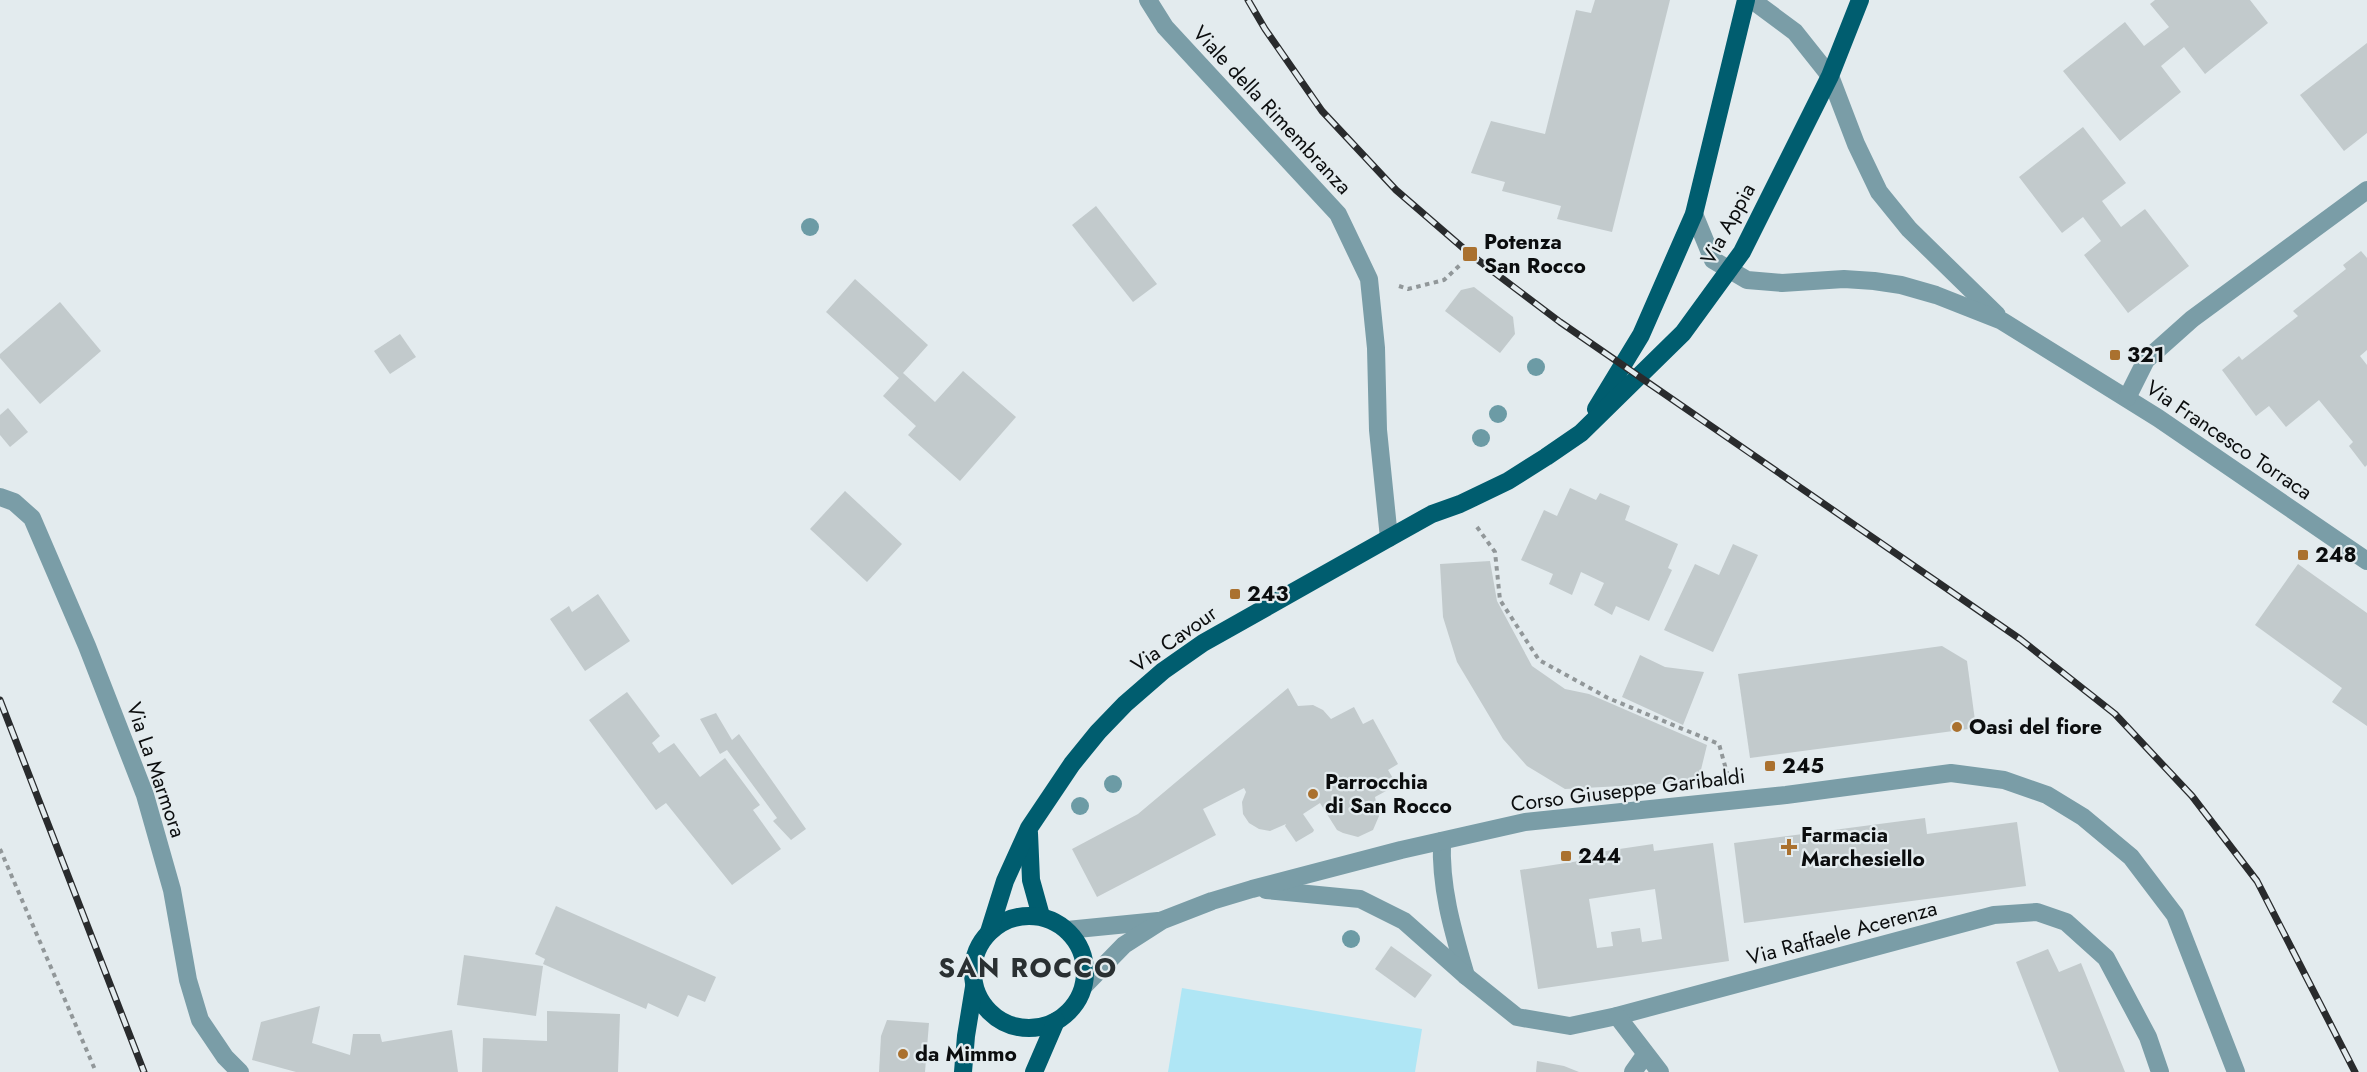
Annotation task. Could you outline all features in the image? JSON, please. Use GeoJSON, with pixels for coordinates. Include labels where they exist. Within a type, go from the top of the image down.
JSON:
{"type":"FeatureCollection","features":[{"type":"Feature","properties":{"kind":"main road","name":"Via Appia"},"geometry":{"type":"LineString","coordinates":[[1581,433],[1641,335],[1694,214],[1746,0]]}},
{"type":"Feature","properties":{"kind":"main road","name":"Via Appia"},"geometry":{"type":"LineString","coordinates":[[1389,538],[1432,514],[1508,482],[1581,433],[1683,333],[1742,252],[1830,76],[1860,0]]}},
{"type":"Feature","properties":{"kind":"main road","name":"Via Cavour"},"geometry":{"type":"LineString","coordinates":[[963,1072],[974,987],[973,967],[978,948],[989,932],[1005,881],[1029,828],[1072,764],[1125,704],[1163,671],[1203,642],[1389,538]]}},
{"type":"Feature","properties":{"kind":"main road"},"geometry":{"type":"LineString","coordinates":[[1029,828],[1031,880],[1041,916]]}},
{"type":"Feature","properties":{"kind":"main road"},"geometry":{"type":"LineString","coordinates":[[974,987],[987,1009],[1007,1024],[1031,1028],[1056,1021],[1073,1007],[1083,986],[1085,966],[1079,946],[1055,921],[1041,916],[1013,917],[989,932]]}},
{"type":"Feature","properties":{"kind":"main road"},"geometry":{"type":"LineString","coordinates":[[1034,1072],[1056,1021]]}},
{"type":"Feature","properties":{"kind":"street","name":"Viale della Rimembranza"},"geometry":{"type":"LineString","coordinates":[[1148,0],[1165,27],[1338,214],[1369,279],[1376,348],[1380,450],[1389,538]]}},
{"type":"Feature","properties":{"kind":"street","name":"Via Francesco Torraca"},"geometry":{"type":"LineString","coordinates":[[1752,0],[1796,32],[1830,76],[1856,144],[1878,192],[1909,229],[2002,321]]}},
{"type":"Feature","properties":{"kind":"street"},"geometry":{"type":"LineString","coordinates":[[2127,398],[2146,360],[2192,319],[2367,190]]}},
{"type":"Feature","properties":{"kind":"street"},"geometry":{"type":"LineString","coordinates":[[1694,214],[1713,260],[1730,271]]}},
{"type":"Feature","properties":{"kind":"street","name":"Via Francesco Torraca"},"geometry":{"type":"LineString","coordinates":[[1730,271],[1747,280],[1782,283],[1844,279],[1901,285],[1936,295],[2002,321],[2127,398],[2367,561]]}},
{"type":"Feature","properties":{"kind":"street","name":"Via La Marmora"},"geometry":{"type":"LineString","coordinates":[[0,497],[14,502],[32,518],[87,646],[145,795],[172,890],[188,980],[200,1020],[225,1057],[240,1072]]}},
{"type":"Feature","properties":{"kind":"street","name":"Corso Giuseppe Garibaldi"},"geometry":{"type":"LineString","coordinates":[[1252,889],[1525,822],[1951,773],[2004,780],[2047,795],[2083,817],[2131,857],[2175,915],[2236,1072]]}},
{"type":"Feature","properties":{"kind":"street"},"geometry":{"type":"LineString","coordinates":[[1442,841],[1441,868],[1447,912],[1466,976]]}},
{"type":"Feature","properties":{"kind":"street"},"geometry":{"type":"LineString","coordinates":[[1083,986],[1124,945],[1163,920],[1212,901],[1252,889]]}},
{"type":"Feature","properties":{"kind":"street","name":"Via Raffaele Acerenza"},"geometry":{"type":"LineString","coordinates":[[1252,889],[1360,899],[1404,921],[1517,1017],[1570,1026],[1617,1016],[1994,915],[2037,912],[2066,922],[2106,958],[2148,1037],[2160,1072]]}},
{"type":"Feature","properties":{"kind":"street"},"geometry":{"type":"LineString","coordinates":[[1066,930],[1163,920]]}},
{"type":"Feature","properties":{"kind":"street"},"geometry":{"type":"LineString","coordinates":[[1617,1016],[1660,1072]]}},
{"type":"Feature","properties":{"kind":"street"},"geometry":{"type":"LineString","coordinates":[[1633,1072],[1645,1055]]}},
{"type":"Feature","properties":{"kind":"path"},"geometry":{"type":"LineString","coordinates":[[1369,279],[1408,289],[1444,280],[1460,265]]}},
{"type":"Feature","properties":{"kind":"path"},"geometry":{"type":"LineString","coordinates":[[1460,504],[1495,552],[1500,600],[1539,660],[1608,698],[1719,744],[1735,799]]}},
{"type":"Feature","properties":{"kind":"path"},"geometry":{"type":"LineString","coordinates":[[0,849],[96,1072]]}},
{"type":"Feature","properties":{"kind":"shaded area"},"geometry":{"type":"Polygon","coordinates":[[[1182,988],[1422,1029],[1415,1072],[1168,1072],[1182,988]]]}},
{"type":"Feature","properties":{"kind":"building"},"geometry":{"type":"Polygon","coordinates":[[[1595,0],[1670,0],[1612,232],[1557,219],[1561,206],[1502,191],[1505,182],[1471,173],[1491,121],[1545,134],[1576,10],[1591,13],[1595,0]]]}},
{"type":"Feature","properties":{"kind":"building"},"geometry":{"type":"Polygon","coordinates":[[[2155,0],[2250,0],[2268,23],[2205,74],[2184,47],[2161,66],[2181,92],[2120,141],[2063,71],[2125,22],[2144,46],[2169,27],[2150,4],[2155,0]]]}},
{"type":"Feature","properties":{"kind":"building"},"geometry":{"type":"Polygon","coordinates":[[[2367,43],[2367,133],[2344,151],[2300,95],[2367,43]]]}},
{"type":"Feature","properties":{"kind":"building"},"geometry":{"type":"Polygon","coordinates":[[[2083,127],[2126,183],[2102,201],[2121,227],[2145,209],[2189,266],[2128,313],[2084,255],[2101,241],[2083,217],[2062,233],[2019,177],[2083,127]]]}},
{"type":"Feature","properties":{"kind":"building"},"geometry":{"type":"Polygon","coordinates":[[[1096,206],[1157,284],[1133,302],[1072,225],[1096,206]]]}},
{"type":"Feature","properties":{"kind":"building"},"geometry":{"type":"Polygon","coordinates":[[[2361,251],[2367,258],[2367,350],[2360,356],[2367,365],[2367,465],[2365,467],[2349,446],[2353,442],[2319,400],[2286,427],[2269,406],[2256,416],[2222,370],[2239,356],[2242,360],[2298,316],[2293,311],[2346,269],[2343,265],[2361,251]]]}},
{"type":"Feature","properties":{"kind":"building"},"geometry":{"type":"Polygon","coordinates":[[[855,279],[928,345],[903,373],[935,402],[963,371],[1016,417],[960,481],[908,435],[916,426],[883,396],[899,378],[826,312],[855,279]]]}},
{"type":"Feature","properties":{"kind":"building"},"geometry":{"type":"Polygon","coordinates":[[[1474,287],[1513,317],[1515,334],[1500,353],[1445,311],[1461,290],[1474,287]]]}},
{"type":"Feature","properties":{"kind":"building"},"geometry":{"type":"Polygon","coordinates":[[[60,302],[101,351],[40,404],[0,358],[0,354],[60,302]]]}},
{"type":"Feature","properties":{"kind":"building"},"geometry":{"type":"Polygon","coordinates":[[[400,334],[416,357],[390,374],[374,351],[400,334]]]}},
{"type":"Feature","properties":{"kind":"building"},"geometry":{"type":"Polygon","coordinates":[[[8,408],[28,432],[10,447],[0,435],[0,415],[8,408]]]}},
{"type":"Feature","properties":{"kind":"building"},"geometry":{"type":"Polygon","coordinates":[[[1570,488],[1596,500],[1600,493],[1630,506],[1625,520],[1678,544],[1668,568],[1672,570],[1649,621],[1616,606],[1612,615],[1594,605],[1604,583],[1581,572],[1572,595],[1549,584],[1553,574],[1521,560],[1544,510],[1557,516],[1570,488]]]}},
{"type":"Feature","properties":{"kind":"building"},"geometry":{"type":"Polygon","coordinates":[[[845,491],[902,544],[867,582],[810,529],[845,491]]]}},
{"type":"Feature","properties":{"kind":"building"},"geometry":{"type":"Polygon","coordinates":[[[1733,544],[1758,555],[1713,652],[1664,630],[1695,564],[1719,575],[1733,544]]]}},
{"type":"Feature","properties":{"kind":"building"},"geometry":{"type":"Polygon","coordinates":[[[1490,561],[1497,601],[1532,666],[1565,689],[1589,694],[1707,745],[1698,782],[1565,789],[1527,766],[1503,739],[1457,662],[1443,617],[1440,564],[1490,561]]]}},
{"type":"Feature","properties":{"kind":"building"},"geometry":{"type":"Polygon","coordinates":[[[2298,564],[2367,613],[2367,726],[2332,702],[2342,688],[2255,625],[2298,564]]]}},
{"type":"Feature","properties":{"kind":"building"},"geometry":{"type":"Polygon","coordinates":[[[598,594],[630,641],[585,671],[550,619],[569,606],[572,612],[598,594]]]}},
{"type":"Feature","properties":{"kind":"building"},"geometry":{"type":"Polygon","coordinates":[[[1942,646],[1967,661],[1976,728],[1750,758],[1738,674],[1942,646]]]}},
{"type":"Feature","properties":{"kind":"building"},"geometry":{"type":"Polygon","coordinates":[[[1640,655],[1665,667],[1704,672],[1683,725],[1622,697],[1640,655]]]}},
{"type":"Feature","properties":{"kind":"building","name":"Parrocchia di San Rocco"},"geometry":{"type":"Polygon","coordinates":[[[1288,688],[1298,706],[1313,705],[1323,710],[1331,719],[1354,707],[1363,724],[1373,719],[1398,764],[1388,770],[1397,785],[1375,797],[1379,816],[1373,830],[1358,837],[1337,830],[1320,803],[1303,814],[1314,830],[1313,832],[1296,842],[1285,826],[1286,824],[1270,831],[1259,829],[1249,823],[1243,814],[1242,802],[1246,792],[1244,788],[1203,809],[1216,835],[1097,897],[1072,849],[1138,814],[1288,688]]]}},
{"type":"Feature","properties":{"kind":"building"},"geometry":{"type":"Polygon","coordinates":[[[627,692],[660,736],[652,743],[659,753],[674,743],[700,777],[725,758],[760,805],[753,810],[781,849],[732,885],[666,803],[656,810],[589,720],[627,692]]]}},
{"type":"Feature","properties":{"kind":"building"},"geometry":{"type":"Polygon","coordinates":[[[716,713],[732,740],[739,734],[806,829],[791,840],[773,821],[777,818],[727,750],[720,754],[700,719],[716,713]]]}},
{"type":"Feature","properties":{"kind":"building"},"geometry":{"type":"Polygon","coordinates":[[[1925,818],[1927,834],[2017,822],[2026,886],[1744,923],[1734,843],[1925,818]]]}},
{"type":"Feature","properties":{"kind":"building"},"geometry":{"type":"Polygon","coordinates":[[[1713,843],[1729,961],[1538,989],[1520,870],[1579,861],[1579,855],[1653,844],[1654,851],[1713,843]],[[1655,889],[1589,899],[1597,948],[1613,946],[1611,932],[1640,928],[1642,942],[1662,939],[1655,889]]]}},
{"type":"Feature","properties":{"kind":"building"},"geometry":{"type":"Polygon","coordinates":[[[556,906],[716,977],[705,1002],[688,995],[678,1017],[648,1003],[646,1009],[543,964],[545,959],[535,954],[556,906]]]}},
{"type":"Feature","properties":{"kind":"building"},"geometry":{"type":"Polygon","coordinates":[[[1391,946],[1432,975],[1415,998],[1375,969],[1391,946]]]}},
{"type":"Feature","properties":{"kind":"building"},"geometry":{"type":"Polygon","coordinates":[[[2048,949],[2059,972],[2081,963],[2125,1072],[2059,1072],[2016,962],[2048,949]]]}},
{"type":"Feature","properties":{"kind":"building"},"geometry":{"type":"Polygon","coordinates":[[[464,955],[543,966],[536,1016],[457,1005],[464,955]]]}},
{"type":"Feature","properties":{"kind":"building"},"geometry":{"type":"Polygon","coordinates":[[[320,1006],[312,1043],[350,1055],[353,1034],[380,1034],[382,1042],[452,1030],[458,1072],[296,1072],[252,1060],[261,1022],[320,1006]]]}},
{"type":"Feature","properties":{"kind":"building"},"geometry":{"type":"Polygon","coordinates":[[[547,1011],[620,1014],[618,1072],[482,1072],[483,1038],[547,1041],[547,1011]]]}},
{"type":"Feature","properties":{"kind":"building","name":"da Mimmo"},"geometry":{"type":"Polygon","coordinates":[[[887,1020],[929,1023],[925,1072],[879,1072],[881,1036],[887,1020]]]}},
{"type":"Feature","properties":{"kind":"building"},"geometry":{"type":"Polygon","coordinates":[[[1537,1061],[1564,1066],[1579,1072],[1536,1072],[1537,1061]]]}},
{"type":"Feature","properties":{"kind":"railway"},"geometry":{"type":"LineString","coordinates":[[1248,0],[1265,29],[1322,111],[1396,190],[1470,254],[1560,322],[2020,639],[2115,714],[2192,796],[2257,881],[2355,1072]]}},
{"type":"Feature","properties":{"kind":"railway"},"geometry":{"type":"LineString","coordinates":[[0,700],[144,1072]]}},
{"type":"Feature","properties":{"kind":"place","name":"Potenza San Rocco"},"geometry":{"type":"Point","coordinates":[1470,254]}},
{"type":"Feature","properties":{"kind":"place","name":"321"},"geometry":{"type":"Point","coordinates":[2115,355]}},
{"type":"Feature","properties":{"kind":"place","name":"248"},"geometry":{"type":"Point","coordinates":[2303,555]}},
{"type":"Feature","properties":{"kind":"place","name":"243"},"geometry":{"type":"Point","coordinates":[1235,594]}},
{"type":"Feature","properties":{"kind":"place","name":"Oasi del fiore"},"geometry":{"type":"Point","coordinates":[1957,727]}},
{"type":"Feature","properties":{"kind":"place","name":"245"},"geometry":{"type":"Point","coordinates":[1770,766]}},
{"type":"Feature","properties":{"kind":"place","name":"Parrocchia di San Rocco"},"geometry":{"type":"Point","coordinates":[1313,794]}},
{"type":"Feature","properties":{"kind":"place","name":"Farmacia Marchesiello"},"geometry":{"type":"Point","coordinates":[1789,847]}},
{"type":"Feature","properties":{"kind":"place","name":"244"},"geometry":{"type":"Point","coordinates":[1566,856]}},
{"type":"Feature","properties":{"kind":"place","name":"da Mimmo"},"geometry":{"type":"Point","coordinates":[903,1054]}},
{"type":"Feature","properties":{"kind":"district","name":"SAN ROCCO"},"geometry":{"type":"Point","coordinates":[1028,968]}}]}
